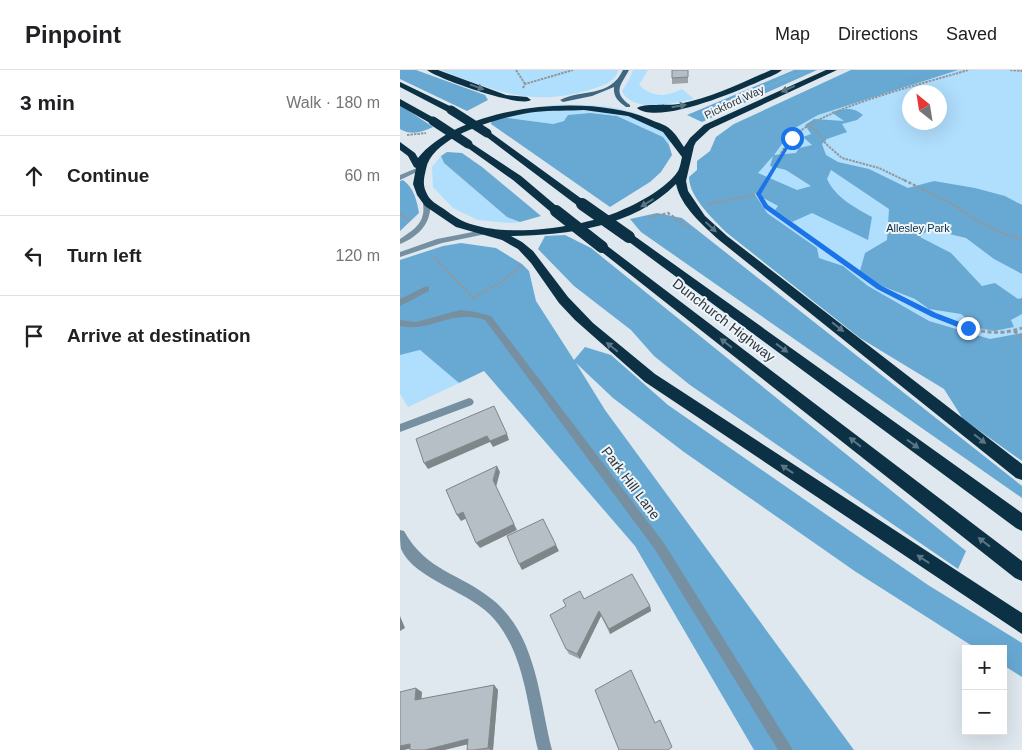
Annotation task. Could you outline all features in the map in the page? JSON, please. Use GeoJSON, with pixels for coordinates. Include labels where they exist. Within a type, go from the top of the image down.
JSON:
{"type":"FeatureCollection","features":[{"type":"Feature","properties":{"kind":"highway"},"geometry":{"type":"LineString","coordinates":[[431,70],[505,97],[522,100],[594,101],[629,107],[654,116],[670,127],[682,142],[688,157]]}},
{"type":"Feature","properties":{"kind":"highway","name":"Pickford Way"},"geometry":{"type":"LineString","coordinates":[[629,107],[660,109],[688,105],[713,98],[778,70]]}},
{"type":"Feature","properties":{"kind":"highway","name":"Pickford Way"},"geometry":{"type":"LineString","coordinates":[[684,171],[693,140],[707,127],[833,70]]}},
{"type":"Feature","properties":{"kind":"highway","name":"Dunchurch Highway"},"geometry":{"type":"LineString","coordinates":[[400,84],[451,110],[487,133],[1022,523]]}},
{"type":"Feature","properties":{"kind":"highway"},"geometry":{"type":"LineString","coordinates":[[417,168],[432,146],[444,136],[471,120],[507,108],[559,100]]}},
{"type":"Feature","properties":{"kind":"highway","name":"Dunchurch Highway"},"geometry":{"type":"LineString","coordinates":[[400,102],[468,144],[517,178],[602,247],[1022,572]]}},
{"type":"Feature","properties":{"kind":"highway"},"geometry":{"type":"LineString","coordinates":[[401,146],[412,155],[417,168],[417,181],[426,203],[462,225],[504,237],[522,247],[536,262],[569,306],[604,342],[650,378],[1022,624]]}},
{"type":"Feature","properties":{"kind":"highway"},"geometry":{"type":"LineString","coordinates":[[485,232],[544,232],[566,230],[604,222],[645,205],[660,195],[684,171]]}},
{"type":"Feature","properties":{"kind":"highway"},"geometry":{"type":"LineString","coordinates":[[684,171],[682,181],[683,192],[701,218],[716,232],[1022,472]]}},
{"type":"Feature","properties":{"kind":"street"},"geometry":{"type":"LineString","coordinates":[[626,70],[615,90],[618,98],[629,107]]}},
{"type":"Feature","properties":{"kind":"street"},"geometry":{"type":"LineString","coordinates":[[559,100],[596,92],[618,83]]}},
{"type":"Feature","properties":{"kind":"street"},"geometry":{"type":"LineString","coordinates":[[400,178],[417,168]]}},
{"type":"Feature","properties":{"kind":"street"},"geometry":{"type":"LineString","coordinates":[[400,242],[424,224],[428,212],[426,203]]}},
{"type":"Feature","properties":{"kind":"street"},"geometry":{"type":"LineString","coordinates":[[400,255],[440,241],[485,232]]}},
{"type":"Feature","properties":{"kind":"street"},"geometry":{"type":"LineString","coordinates":[[400,303],[426,289]]}},
{"type":"Feature","properties":{"kind":"street"},"geometry":{"type":"LineString","coordinates":[[400,324],[405,326],[447,315],[468,313],[488,318]]}},
{"type":"Feature","properties":{"kind":"street","name":"Park Hill Lane"},"geometry":{"type":"LineString","coordinates":[[488,318],[660,547],[786,750]]}},
{"type":"Feature","properties":{"kind":"street"},"geometry":{"type":"LineString","coordinates":[[400,428],[469,402]]}},
{"type":"Feature","properties":{"kind":"street"},"geometry":{"type":"LineString","coordinates":[[400,535],[403,542],[420,564],[477,597],[498,613],[514,634],[524,659],[545,750]]}},
{"type":"Feature","properties":{"kind":"path"},"geometry":{"type":"LineString","coordinates":[[516,70],[525,84],[573,70]]}},
{"type":"Feature","properties":{"kind":"path"},"geometry":{"type":"LineString","coordinates":[[712,210],[706,204],[758,194],[796,131],[807,124],[825,116],[969,70]]}},
{"type":"Feature","properties":{"kind":"path"},"geometry":{"type":"LineString","coordinates":[[1010,70],[1022,71]]}},
{"type":"Feature","properties":{"kind":"path"},"geometry":{"type":"LineString","coordinates":[[807,124],[818,132],[826,144],[842,158],[879,168],[952,204],[990,228],[1022,240]]}},
{"type":"Feature","properties":{"kind":"path"},"geometry":{"type":"LineString","coordinates":[[758,194],[766,206],[879,288],[934,315],[968,328],[995,334],[1022,328]]}},
{"type":"Feature","properties":{"kind":"path"},"geometry":{"type":"LineString","coordinates":[[427,251],[473,298],[488,318]]}},
{"type":"Feature","properties":{"kind":"path"},"geometry":{"type":"LineString","coordinates":[[473,298],[515,274],[522,264]]}},
{"type":"Feature","properties":{"kind":"path"},"geometry":{"type":"LineString","coordinates":[[1014,331],[1022,336]]}},
{"type":"Feature","properties":{"kind":"green space"},"geometry":{"type":"Polygon","coordinates":[[[400,70],[416,70],[485,95],[488,100],[467,111],[400,79],[400,70]]]}},
{"type":"Feature","properties":{"kind":"green space"},"geometry":{"type":"Polygon","coordinates":[[[440,70],[618,70],[615,78],[604,85],[592,89],[551,97],[532,97],[497,90],[440,70]]]}},
{"type":"Feature","properties":{"kind":"green space"},"geometry":{"type":"Polygon","coordinates":[[[633,70],[648,70],[639,85],[649,92],[665,95],[682,89],[694,99],[655,105],[635,103],[627,98],[622,91],[633,70]]]}},
{"type":"Feature","properties":{"kind":"green space"},"geometry":{"type":"Polygon","coordinates":[[[794,70],[817,70],[702,122],[687,115],[794,70]]]}},
{"type":"Feature","properties":{"kind":"green space","name":"Allesley Park"},"geometry":{"type":"Polygon","coordinates":[[[851,70],[1022,70],[1022,438],[724,211],[709,154],[716,137],[734,124],[851,70]]]}},
{"type":"Feature","properties":{"kind":"green space","name":"Allesley Park"},"geometry":{"type":"Polygon","coordinates":[[[851,70],[958,70],[911,85],[902,85],[902,88],[818,115],[793,129],[774,155],[796,153],[799,148],[812,145],[803,137],[811,134],[805,125],[814,119],[844,121],[831,112],[851,109],[863,115],[857,120],[842,124],[847,132],[827,139],[822,144],[826,155],[838,162],[869,169],[908,188],[934,181],[975,188],[1005,196],[1022,205],[1022,274],[994,259],[966,238],[929,229],[920,237],[951,253],[982,286],[995,283],[1018,299],[1022,298],[1022,314],[1011,320],[1014,327],[994,331],[978,328],[961,314],[929,309],[915,299],[882,286],[860,271],[865,253],[887,240],[889,209],[831,170],[827,179],[835,192],[872,217],[868,240],[812,213],[792,222],[775,210],[778,206],[754,193],[767,213],[817,248],[819,258],[843,266],[868,286],[929,321],[990,339],[1022,333],[1022,461],[963,419],[944,389],[860,338],[727,233],[709,214],[697,200],[690,185],[689,177],[697,170],[697,161],[710,151],[716,137],[734,124],[851,70]],[[773,156],[758,173],[797,190],[811,186],[786,170],[770,166],[773,156]]]}},
{"type":"Feature","properties":{"kind":"green space"},"geometry":{"type":"Polygon","coordinates":[[[400,105],[433,127],[413,133],[400,129],[400,105]]]}},
{"type":"Feature","properties":{"kind":"green space"},"geometry":{"type":"Polygon","coordinates":[[[552,105],[603,106],[628,111],[659,126],[671,138],[669,145],[663,137],[617,116],[590,113],[553,124],[500,117],[510,112],[552,105]]]}},
{"type":"Feature","properties":{"kind":"green space"},"geometry":{"type":"Polygon","coordinates":[[[590,113],[617,116],[663,137],[669,145],[672,155],[661,172],[650,182],[610,207],[491,124],[492,120],[500,117],[553,124],[564,121],[568,115],[590,113]]]}},
{"type":"Feature","properties":{"kind":"green space"},"geometry":{"type":"Polygon","coordinates":[[[447,152],[462,153],[482,167],[541,216],[520,222],[507,217],[444,163],[441,156],[447,152]]]}},
{"type":"Feature","properties":{"kind":"green space"},"geometry":{"type":"Polygon","coordinates":[[[441,156],[444,163],[507,217],[520,222],[509,223],[478,220],[453,208],[433,187],[432,167],[441,156]]]}},
{"type":"Feature","properties":{"kind":"green space"},"geometry":{"type":"Polygon","coordinates":[[[403,180],[407,183],[416,199],[419,213],[400,231],[400,181],[403,180]]]}},
{"type":"Feature","properties":{"kind":"green space"},"geometry":{"type":"Polygon","coordinates":[[[657,213],[682,218],[1022,486],[1022,498],[641,232],[630,219],[657,213]]]}},
{"type":"Feature","properties":{"kind":"green space"},"geometry":{"type":"Polygon","coordinates":[[[565,235],[591,248],[966,551],[958,569],[690,385],[654,356],[631,330],[574,286],[538,249],[545,236],[565,235]]]}},
{"type":"Feature","properties":{"kind":"green space"},"geometry":{"type":"Polygon","coordinates":[[[461,243],[496,248],[522,264],[529,271],[536,301],[574,360],[585,347],[611,355],[668,405],[928,585],[1022,643],[1022,677],[1007,668],[1007,645],[971,645],[856,572],[684,452],[613,398],[576,363],[605,410],[854,750],[754,750],[635,546],[484,371],[459,383],[420,350],[400,355],[400,260],[443,246],[461,243]]]}},
{"type":"Feature","properties":{"kind":"green space"},"geometry":{"type":"Polygon","coordinates":[[[420,350],[459,383],[408,407],[400,394],[400,355],[420,350]]]}},
{"type":"Feature","properties":{"kind":"building"},"geometry":{"type":"Polygon","coordinates":[[[672,70],[688,70],[688,77],[672,78],[672,70]]]}},
{"type":"Feature","properties":{"kind":"building"},"geometry":{"type":"Polygon","coordinates":[[[494,406],[507,434],[490,441],[487,436],[424,463],[416,439],[494,406]]]}},
{"type":"Feature","properties":{"kind":"building"},"geometry":{"type":"Polygon","coordinates":[[[497,466],[493,480],[514,524],[476,543],[463,512],[457,515],[446,490],[497,466]]]}},
{"type":"Feature","properties":{"kind":"building"},"geometry":{"type":"Polygon","coordinates":[[[543,519],[556,545],[519,564],[507,536],[543,519]]]}},
{"type":"Feature","properties":{"kind":"building"},"geometry":{"type":"Polygon","coordinates":[[[632,574],[650,606],[609,629],[599,611],[577,654],[566,649],[550,615],[566,606],[563,600],[580,591],[584,599],[632,574]]]}},
{"type":"Feature","properties":{"kind":"building"},"geometry":{"type":"Polygon","coordinates":[[[631,670],[655,723],[660,720],[672,747],[668,750],[619,750],[595,690],[631,670]]]}},
{"type":"Feature","properties":{"kind":"building"},"geometry":{"type":"Polygon","coordinates":[[[494,685],[488,748],[467,750],[468,739],[425,750],[410,750],[410,744],[400,746],[400,692],[416,688],[415,700],[494,685]]]}},
{"type":"Feature","properties":{"kind":"waterway"},"geometry":{"type":"LineString","coordinates":[[695,117],[807,70]]}},
{"type":"Feature","properties":{"kind":"route"},"geometry":{"type":"LineString","coordinates":[[792,138],[758,194],[761,201],[780,217],[879,288],[934,315],[968,328]]}}]}
